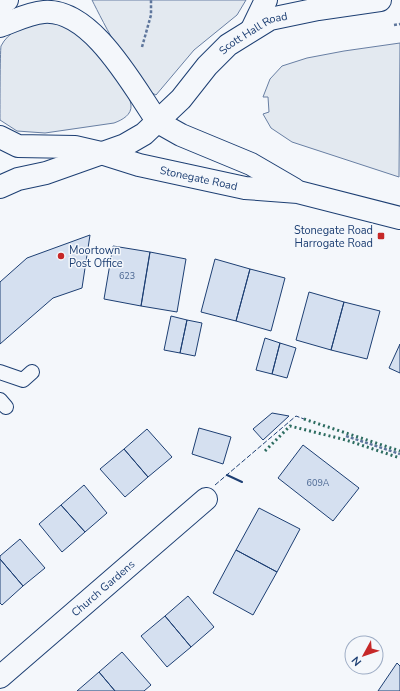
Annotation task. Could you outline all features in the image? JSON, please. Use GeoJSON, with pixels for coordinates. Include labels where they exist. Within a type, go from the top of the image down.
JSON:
{"type":"FeatureCollection","features":[{"type":"Feature","properties":{"kind":"main road"},"geometry":{"type":"LineString","coordinates":[[0,5],[7,0]]}},
{"type":"Feature","properties":{"kind":"main road"},"geometry":{"type":"LineString","coordinates":[[252,29],[266,0]]}},
{"type":"Feature","properties":{"kind":"main road","name":"Scott Hall Road"},"geometry":{"type":"LineString","coordinates":[[0,187],[18,179],[46,173],[126,145],[144,134],[158,122],[193,86],[207,66],[228,45],[270,19],[318,9],[380,0]]}},
{"type":"Feature","properties":{"kind":"main road"},"geometry":{"type":"LineString","coordinates":[[0,26],[44,12],[63,14],[80,23],[103,45],[158,122]]}},
{"type":"Feature","properties":{"kind":"main road","name":"Stonegate Road"},"geometry":{"type":"LineString","coordinates":[[158,122],[181,135],[251,164],[298,192]]}},
{"type":"Feature","properties":{"kind":"main road","name":"Stonegate Road"},"geometry":{"type":"LineString","coordinates":[[0,137],[18,146],[75,147],[101,153],[139,165],[245,188],[298,192],[400,218]]}},
{"type":"Feature","properties":{"kind":"main road","name":"Church Gardens"},"geometry":{"type":"LineString","coordinates":[[0,676],[206,499]]}},
{"type":"Feature","properties":{"kind":"lane"},"geometry":{"type":"LineString","coordinates":[[0,372],[23,380],[32,372]]}},
{"type":"Feature","properties":{"kind":"path"},"geometry":{"type":"LineString","coordinates":[[142,51],[141,44],[151,15],[151,0]]}},
{"type":"Feature","properties":{"kind":"path"},"geometry":{"type":"LineString","coordinates":[[389,25],[400,24]]}},
{"type":"Feature","properties":{"kind":"path"},"geometry":{"type":"LineString","coordinates":[[346,436],[400,454]]}},
{"type":"Feature","properties":{"kind":"shaded area"},"geometry":{"type":"Polygon","coordinates":[[[92,0],[246,0],[237,15],[194,50],[156,95],[148,90],[130,67],[111,37],[92,0]]]}},
{"type":"Feature","properties":{"kind":"shaded area"},"geometry":{"type":"Polygon","coordinates":[[[38,21],[68,25],[78,32],[106,64],[129,97],[131,109],[126,117],[114,123],[45,133],[17,131],[0,120],[1,46],[12,33],[38,21]]]}},
{"type":"Feature","properties":{"kind":"shaded area"},"geometry":{"type":"Polygon","coordinates":[[[400,43],[399,177],[292,142],[271,128],[263,114],[269,112],[268,97],[263,97],[270,79],[282,66],[307,58],[400,43]]]}},
{"type":"Feature","properties":{"kind":"building"},"geometry":{"type":"Polygon","coordinates":[[[90,235],[82,288],[53,298],[0,344],[0,282],[27,258],[90,235]]]}},
{"type":"Feature","properties":{"kind":"building"},"geometry":{"type":"Polygon","coordinates":[[[113,246],[150,252],[141,306],[104,299],[113,246]]]}},
{"type":"Feature","properties":{"kind":"building"},"geometry":{"type":"Polygon","coordinates":[[[150,252],[186,259],[177,312],[141,306],[150,252]]]}},
{"type":"Feature","properties":{"kind":"building"},"geometry":{"type":"Polygon","coordinates":[[[215,259],[250,269],[236,321],[201,312],[215,259]]]}},
{"type":"Feature","properties":{"kind":"building"},"geometry":{"type":"Polygon","coordinates":[[[250,269],[285,278],[271,331],[236,321],[250,269]]]}},
{"type":"Feature","properties":{"kind":"building"},"geometry":{"type":"Polygon","coordinates":[[[309,292],[344,302],[331,350],[296,340],[309,292]]]}},
{"type":"Feature","properties":{"kind":"building"},"geometry":{"type":"Polygon","coordinates":[[[344,302],[380,311],[367,359],[331,350],[344,302]]]}},
{"type":"Feature","properties":{"kind":"building"},"geometry":{"type":"Polygon","coordinates":[[[171,316],[187,320],[180,353],[164,350],[171,316]]]}},
{"type":"Feature","properties":{"kind":"building"},"geometry":{"type":"Polygon","coordinates":[[[187,320],[202,323],[195,356],[180,353],[187,320]]]}},
{"type":"Feature","properties":{"kind":"building"},"geometry":{"type":"Polygon","coordinates":[[[265,338],[280,343],[272,374],[256,370],[265,338]]]}},
{"type":"Feature","properties":{"kind":"building"},"geometry":{"type":"Polygon","coordinates":[[[280,343],[296,348],[287,378],[272,374],[280,343]]]}},
{"type":"Feature","properties":{"kind":"building"},"geometry":{"type":"Polygon","coordinates":[[[400,344],[400,373],[389,368],[400,344]]]}},
{"type":"Feature","properties":{"kind":"building"},"geometry":{"type":"Polygon","coordinates":[[[272,413],[289,416],[263,440],[253,429],[272,413]]]}},
{"type":"Feature","properties":{"kind":"building"},"geometry":{"type":"Polygon","coordinates":[[[199,428],[231,437],[223,464],[192,454],[199,428]]]}},
{"type":"Feature","properties":{"kind":"building"},"geometry":{"type":"Polygon","coordinates":[[[147,429],[172,457],[148,477],[124,449],[147,429]]]}},
{"type":"Feature","properties":{"kind":"building"},"geometry":{"type":"Polygon","coordinates":[[[303,445],[359,488],[333,521],[278,478],[303,445]]]}},
{"type":"Feature","properties":{"kind":"building"},"geometry":{"type":"Polygon","coordinates":[[[124,449],[148,477],[125,497],[100,469],[124,449]]]}},
{"type":"Feature","properties":{"kind":"building"},"geometry":{"type":"Polygon","coordinates":[[[84,485],[107,513],[85,532],[61,505],[84,485]]]}},
{"type":"Feature","properties":{"kind":"building"},"geometry":{"type":"Polygon","coordinates":[[[61,505],[85,532],[62,552],[39,524],[61,505]]]}},
{"type":"Feature","properties":{"kind":"building"},"geometry":{"type":"Polygon","coordinates":[[[259,508],[300,529],[277,572],[236,550],[259,508]]]}},
{"type":"Feature","properties":{"kind":"building"},"geometry":{"type":"Polygon","coordinates":[[[20,539],[45,568],[23,586],[0,559],[0,556],[20,539]]]}},
{"type":"Feature","properties":{"kind":"building"},"geometry":{"type":"Polygon","coordinates":[[[236,550],[277,572],[253,615],[213,593],[236,550]]]}},
{"type":"Feature","properties":{"kind":"building"},"geometry":{"type":"Polygon","coordinates":[[[0,559],[23,586],[2,605],[0,603],[0,559]]]}},
{"type":"Feature","properties":{"kind":"building"},"geometry":{"type":"Polygon","coordinates":[[[188,596],[214,627],[191,647],[165,616],[188,596]]]}},
{"type":"Feature","properties":{"kind":"building"},"geometry":{"type":"Polygon","coordinates":[[[165,616],[191,647],[167,667],[141,636],[165,616]]]}},
{"type":"Feature","properties":{"kind":"building"},"geometry":{"type":"Polygon","coordinates":[[[122,652],[151,685],[144,691],[115,691],[99,672],[122,652]]]}},
{"type":"Feature","properties":{"kind":"building"},"geometry":{"type":"Polygon","coordinates":[[[397,663],[400,666],[400,691],[378,691],[397,663]]]}},
{"type":"Feature","properties":{"kind":"building"},"geometry":{"type":"Polygon","coordinates":[[[99,672],[115,691],[77,691],[99,672]]]}},
{"type":"Feature","properties":{"kind":"hedge"},"geometry":{"type":"LineString","coordinates":[[304,419],[400,451]]}},
{"type":"Feature","properties":{"kind":"hedge"},"geometry":{"type":"LineString","coordinates":[[265,451],[290,426],[346,440],[400,458]]}},
{"type":"Feature","properties":{"kind":"fence"},"geometry":{"type":"LineString","coordinates":[[215,485],[296,416],[304,419]]}},
{"type":"Feature","properties":{"kind":"wall"},"geometry":{"type":"LineString","coordinates":[[227,475],[242,482]]}},
{"type":"Feature","properties":{"kind":"place","name":"Stonegate Road Harrogate Road"},"geometry":{"type":"Point","coordinates":[381,236]}},
{"type":"Feature","properties":{"kind":"place","name":"Moortown Post Office"},"geometry":{"type":"Point","coordinates":[61,256]}}]}
